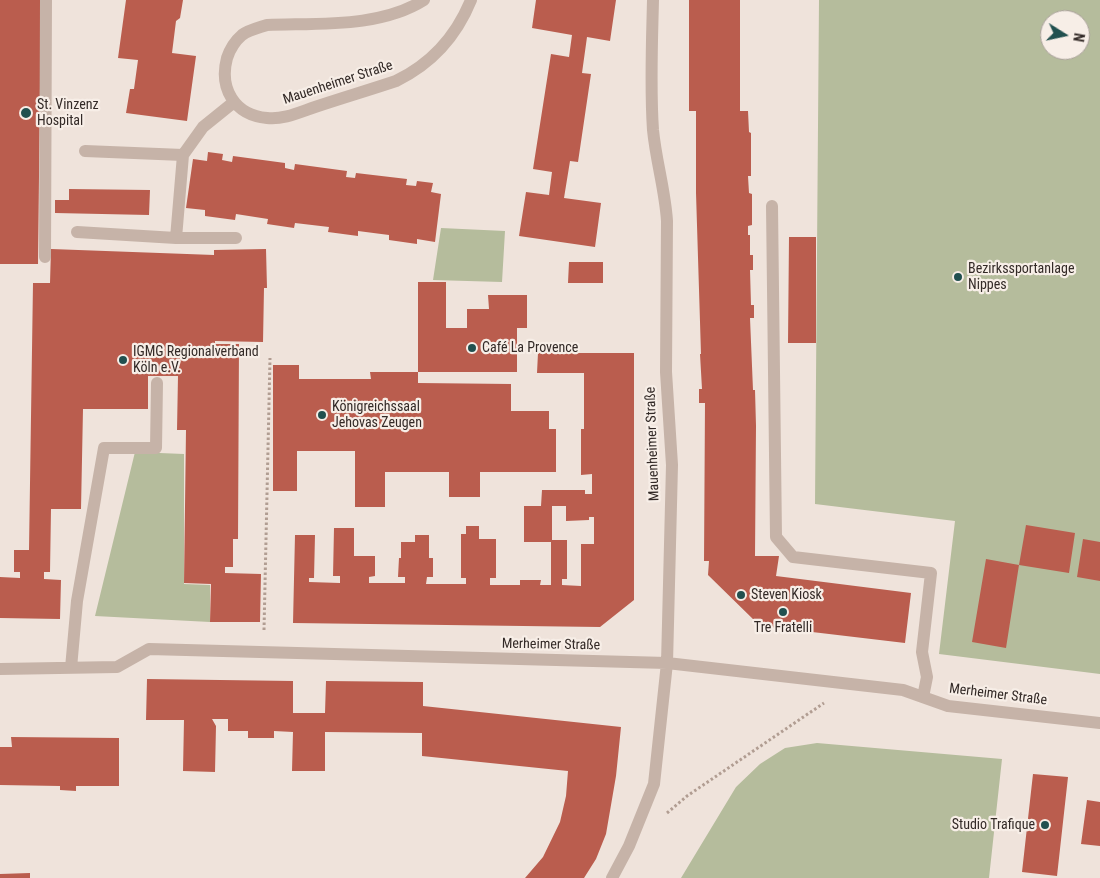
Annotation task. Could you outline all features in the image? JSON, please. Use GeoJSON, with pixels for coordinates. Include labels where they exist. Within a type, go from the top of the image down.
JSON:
{"type":"FeatureCollection","features":[{"type":"Feature","properties":{"kind":"street"},"geometry":{"type":"LineString","coordinates":[[45,257],[46,0]]}},
{"type":"Feature","properties":{"kind":"street"},"geometry":{"type":"LineString","coordinates":[[176,238],[183,155],[203,127],[234,102],[224,82],[224,68],[234,43],[241,36],[253,29],[267,25],[368,20],[402,12],[424,0]]}},
{"type":"Feature","properties":{"kind":"street","name":"Mauenheimer Straße"},"geometry":{"type":"LineString","coordinates":[[234,102],[240,108],[258,116],[279,118],[396,81],[411,74],[442,48],[452,37],[470,0]]}},
{"type":"Feature","properties":{"kind":"street","name":"Mauenheimer Straße"},"geometry":{"type":"LineString","coordinates":[[612,878],[629,846],[654,784],[667,663],[672,465],[666,372],[667,221],[654,132],[652,104],[653,0]]}},
{"type":"Feature","properties":{"kind":"street"},"geometry":{"type":"LineString","coordinates":[[85,151],[183,155]]}},
{"type":"Feature","properties":{"kind":"street"},"geometry":{"type":"LineString","coordinates":[[772,206],[776,537],[793,557],[931,573],[922,652],[927,677],[923,697]]}},
{"type":"Feature","properties":{"kind":"street"},"geometry":{"type":"LineString","coordinates":[[78,232],[176,238],[236,238]]}},
{"type":"Feature","properties":{"kind":"street"},"geometry":{"type":"LineString","coordinates":[[71,668],[77,601],[104,448],[156,448],[157,383]]}},
{"type":"Feature","properties":{"kind":"street","name":"Merheimer Straße"},"geometry":{"type":"LineString","coordinates":[[0,669],[117,667],[149,649],[667,663],[904,690],[948,706],[1100,723]]}},
{"type":"Feature","properties":{"kind":"path"},"geometry":{"type":"LineString","coordinates":[[264,653],[270,358]]}},
{"type":"Feature","properties":{"kind":"path"},"geometry":{"type":"LineString","coordinates":[[665,814],[687,796],[851,684]]}},
{"type":"Feature","properties":{"kind":"green space","name":"Bezirkssportanlage Nippes"},"geometry":{"type":"Polygon","coordinates":[[[819,0],[1100,0],[1100,674],[939,654],[955,521],[815,504],[819,0]]]}},
{"type":"Feature","properties":{"kind":"green space"},"geometry":{"type":"Polygon","coordinates":[[[441,228],[505,231],[502,282],[433,280],[441,228]]]}},
{"type":"Feature","properties":{"kind":"green space"},"geometry":{"type":"Polygon","coordinates":[[[135,452],[184,454],[184,584],[210,585],[210,622],[95,616],[135,452]]]}},
{"type":"Feature","properties":{"kind":"green space"},"geometry":{"type":"Polygon","coordinates":[[[817,743],[1002,759],[989,878],[681,878],[736,787],[760,764],[785,748],[817,743]]]}},
{"type":"Feature","properties":{"kind":"building","name":"St. Vinzenz Hospital"},"geometry":{"type":"Polygon","coordinates":[[[0,0],[41,0],[38,264],[0,264],[0,0]]]}},
{"type":"Feature","properties":{"kind":"building"},"geometry":{"type":"Polygon","coordinates":[[[126,0],[183,0],[180,18],[176,21],[172,53],[196,56],[187,121],[126,113],[130,89],[134,89],[138,60],[118,58],[126,0]]]}},
{"type":"Feature","properties":{"kind":"building"},"geometry":{"type":"Polygon","coordinates":[[[536,0],[616,0],[610,41],[587,37],[582,73],[591,74],[578,162],[570,161],[564,198],[601,203],[595,247],[519,236],[526,192],[549,195],[552,172],[533,169],[551,54],[569,57],[572,35],[532,28],[536,0]]]}},
{"type":"Feature","properties":{"kind":"building"},"geometry":{"type":"Polygon","coordinates":[[[689,0],[740,0],[740,111],[748,111],[749,132],[751,133],[751,176],[748,176],[749,193],[752,194],[752,225],[748,226],[748,235],[750,235],[750,255],[753,255],[753,270],[750,270],[751,305],[754,305],[754,318],[750,318],[756,426],[755,556],[779,556],[776,576],[911,593],[905,643],[770,627],[771,623],[756,622],[708,575],[709,561],[704,561],[705,403],[699,403],[699,389],[702,389],[696,193],[696,111],[689,111],[689,0]]]}},
{"type":"Feature","properties":{"kind":"building"},"geometry":{"type":"Polygon","coordinates":[[[208,152],[223,154],[222,160],[232,162],[233,156],[285,163],[285,168],[294,170],[295,164],[347,171],[346,177],[355,178],[356,173],[407,179],[406,185],[416,186],[417,181],[433,183],[431,192],[441,194],[435,242],[417,239],[417,244],[389,240],[389,235],[358,231],[358,236],[328,232],[329,227],[295,223],[294,228],[267,224],[268,219],[236,214],[235,220],[205,216],[205,210],[186,208],[193,159],[207,161],[208,152]]]}},
{"type":"Feature","properties":{"kind":"building"},"geometry":{"type":"Polygon","coordinates":[[[69,189],[150,190],[149,215],[55,213],[55,200],[69,200],[69,189]]]}},
{"type":"Feature","properties":{"kind":"building"},"geometry":{"type":"Polygon","coordinates":[[[789,237],[816,237],[816,343],[788,343],[789,237]]]}},
{"type":"Feature","properties":{"kind":"building"},"geometry":{"type":"Polygon","coordinates":[[[51,249],[214,255],[214,250],[266,249],[267,288],[264,288],[263,342],[215,341],[215,344],[239,344],[238,539],[233,539],[233,567],[225,567],[225,573],[261,574],[260,622],[210,622],[211,584],[184,583],[186,430],[177,430],[178,376],[148,376],[148,409],[83,409],[81,509],[51,509],[50,572],[44,572],[44,579],[61,580],[60,619],[0,618],[0,577],[20,578],[20,572],[14,572],[14,550],[29,550],[33,283],[50,283],[51,249]]]}},
{"type":"Feature","properties":{"kind":"building"},"geometry":{"type":"Polygon","coordinates":[[[569,262],[603,262],[603,283],[568,283],[569,262]]]}},
{"type":"Feature","properties":{"kind":"building"},"geometry":{"type":"Polygon","coordinates":[[[418,282],[446,282],[446,328],[467,328],[467,309],[489,309],[488,295],[527,295],[527,328],[517,328],[517,372],[418,372],[418,282]]]}},
{"type":"Feature","properties":{"kind":"building"},"geometry":{"type":"Polygon","coordinates":[[[538,353],[634,353],[634,600],[600,627],[293,623],[295,535],[315,535],[314,578],[309,578],[309,582],[340,583],[340,576],[333,576],[334,528],[354,528],[354,556],[375,556],[375,576],[369,577],[369,583],[405,583],[405,577],[398,577],[401,542],[415,542],[415,535],[429,535],[429,558],[433,558],[433,577],[427,577],[426,584],[466,584],[466,578],[461,578],[461,534],[466,534],[466,526],[479,526],[479,539],[496,539],[496,578],[490,578],[490,585],[520,585],[520,580],[541,580],[540,585],[551,585],[551,542],[524,542],[524,506],[541,506],[542,490],[585,490],[585,494],[592,494],[592,474],[581,475],[581,429],[584,429],[584,373],[537,373],[538,353]],[[552,506],[552,540],[567,540],[567,579],[562,579],[562,585],[581,586],[581,544],[594,544],[594,517],[589,517],[589,520],[566,521],[566,506],[552,506]]]}},
{"type":"Feature","properties":{"kind":"building"},"geometry":{"type":"Polygon","coordinates":[[[273,365],[299,365],[299,379],[371,379],[370,372],[418,372],[418,383],[511,384],[511,411],[549,411],[549,429],[556,429],[556,472],[480,472],[480,497],[449,497],[449,472],[385,472],[385,507],[355,507],[355,451],[297,451],[297,491],[273,491],[273,365]]]}},
{"type":"Feature","properties":{"kind":"building"},"geometry":{"type":"Polygon","coordinates":[[[1026,525],[1075,533],[1069,573],[1019,565],[1026,525]]]}},
{"type":"Feature","properties":{"kind":"building"},"geometry":{"type":"Polygon","coordinates":[[[1083,539],[1100,542],[1100,581],[1077,577],[1083,539]]]}},
{"type":"Feature","properties":{"kind":"building"},"geometry":{"type":"Polygon","coordinates":[[[986,559],[1019,565],[1006,648],[972,642],[986,559]]]}},
{"type":"Feature","properties":{"kind":"building"},"geometry":{"type":"Polygon","coordinates":[[[147,679],[293,681],[293,713],[325,713],[326,681],[423,682],[423,706],[621,727],[616,776],[606,834],[596,859],[584,878],[525,878],[543,857],[560,822],[566,796],[568,771],[422,756],[422,733],[325,732],[325,771],[292,771],[293,732],[274,731],[274,738],[248,738],[248,731],[228,731],[228,719],[212,719],[216,726],[215,772],[183,771],[184,720],[146,720],[147,679]]]}},
{"type":"Feature","properties":{"kind":"building"},"geometry":{"type":"Polygon","coordinates":[[[11,737],[119,738],[119,786],[76,786],[76,791],[60,790],[60,786],[0,785],[0,747],[12,747],[11,737]]]}},
{"type":"Feature","properties":{"kind":"building","name":"Studio Trafique"},"geometry":{"type":"Polygon","coordinates":[[[1033,774],[1068,777],[1057,876],[1022,872],[1033,774]]]}},
{"type":"Feature","properties":{"kind":"building"},"geometry":{"type":"Polygon","coordinates":[[[1087,800],[1100,802],[1100,846],[1081,844],[1087,800]]]}},
{"type":"Feature","properties":{"kind":"building"},"geometry":{"type":"Polygon","coordinates":[[[30,873],[30,878],[0,878],[0,874],[30,873]]]}},
{"type":"Feature","properties":{"kind":"place","name":"St. Vinzenz Hospital"},"geometry":{"type":"Point","coordinates":[26,113]}},
{"type":"Feature","properties":{"kind":"place","name":"Bezirkssportanlage Nippes"},"geometry":{"type":"Point","coordinates":[958,277]}},
{"type":"Feature","properties":{"kind":"place","name":"Café La Provence"},"geometry":{"type":"Point","coordinates":[472,348]}},
{"type":"Feature","properties":{"kind":"place","name":"IGMG Regionalverband Köln e.V."},"geometry":{"type":"Point","coordinates":[123,360]}},
{"type":"Feature","properties":{"kind":"place","name":"Königreichssaal Jehovas Zeugen"},"geometry":{"type":"Point","coordinates":[322,415]}},
{"type":"Feature","properties":{"kind":"place","name":"Steven Kiosk"},"geometry":{"type":"Point","coordinates":[741,595]}},
{"type":"Feature","properties":{"kind":"place","name":"Tre Fratelli"},"geometry":{"type":"Point","coordinates":[783,612]}},
{"type":"Feature","properties":{"kind":"place","name":"Studio Trafique"},"geometry":{"type":"Point","coordinates":[1045,825]}}]}
